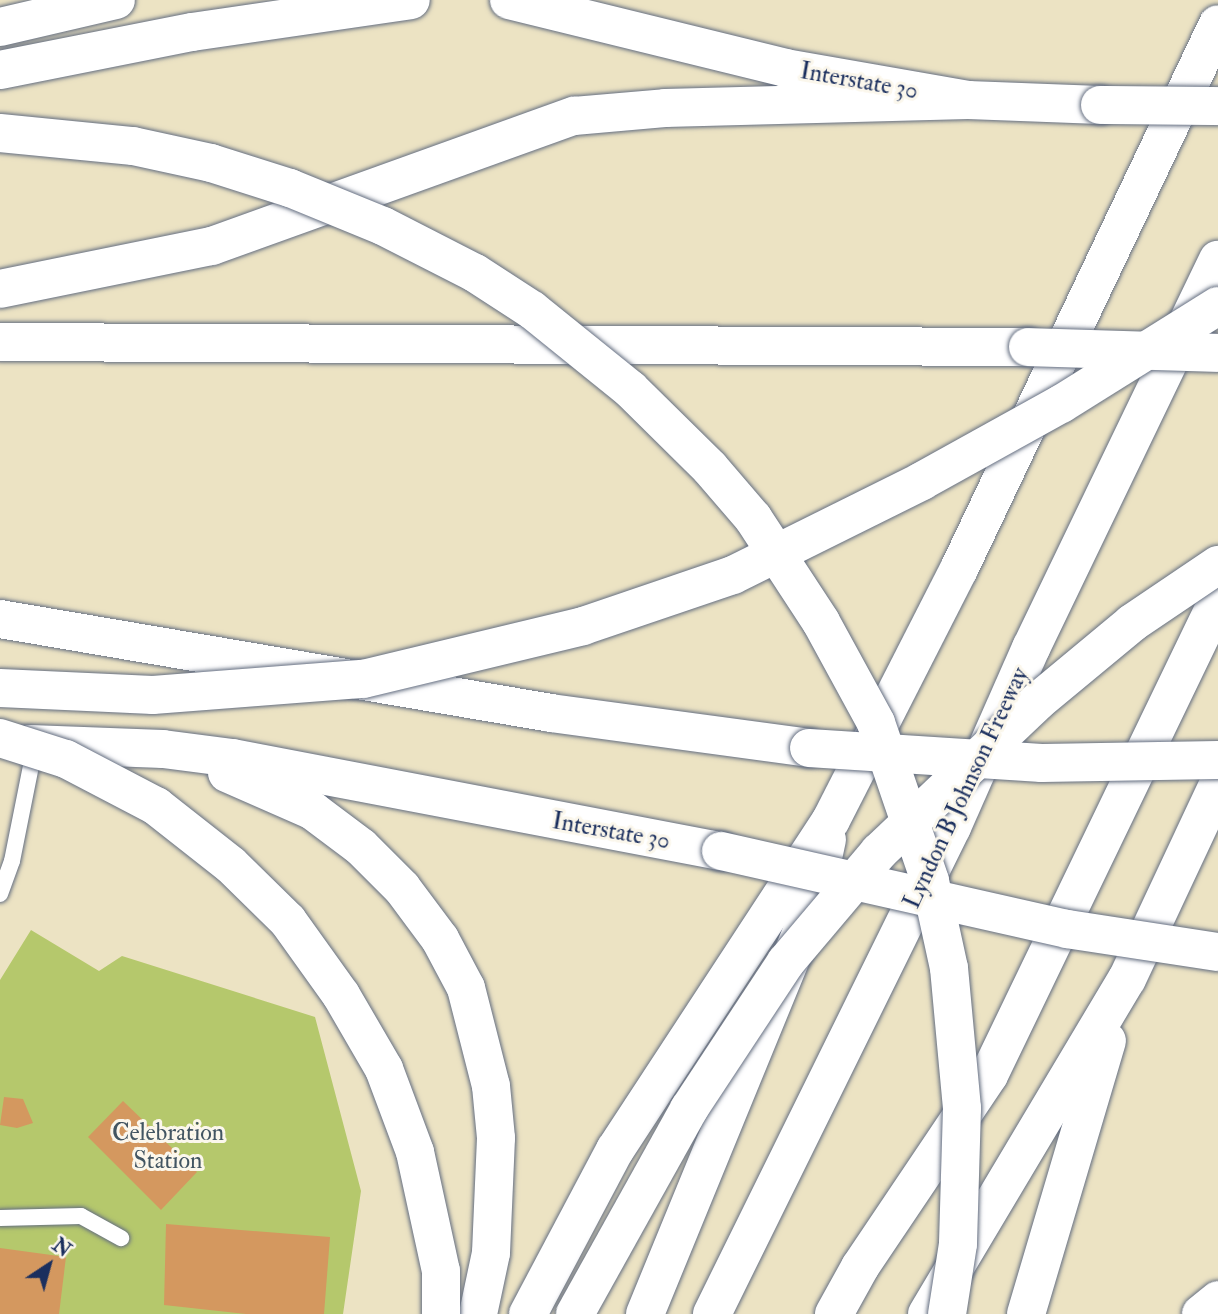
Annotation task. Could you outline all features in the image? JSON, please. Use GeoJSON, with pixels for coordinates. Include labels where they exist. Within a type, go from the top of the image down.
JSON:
{"type":"FeatureCollection","features":[{"type":"Feature","properties":{"kind":"main road"},"geometry":{"type":"LineString","coordinates":[[0,27],[116,0]]}},
{"type":"Feature","properties":{"kind":"main road"},"geometry":{"type":"LineString","coordinates":[[0,70],[192,33],[411,0]]}},
{"type":"Feature","properties":{"kind":"main road","name":"Interstate 30"},"geometry":{"type":"LineString","coordinates":[[509,0],[785,68],[968,100],[1218,106]]}},
{"type":"Feature","properties":{"kind":"main road"},"geometry":{"type":"LineString","coordinates":[[528,1314],[615,1150],[831,820],[959,569],[1218,24]]}},
{"type":"Feature","properties":{"kind":"main road"},"geometry":{"type":"LineString","coordinates":[[0,289],[212,246],[573,116],[665,108],[968,100]]}},
{"type":"Feature","properties":{"kind":"main road"},"geometry":{"type":"LineString","coordinates":[[0,133],[133,146],[211,163],[290,188],[371,222],[475,273],[532,310],[630,389],[710,468],[753,518],[821,622],[876,723],[930,881],[949,968],[962,1108],[958,1244],[947,1314]]}},
{"type":"Feature","properties":{"kind":"main road","name":"Lyndon B Johnson Freeway"},"geometry":{"type":"LineString","coordinates":[[712,1314],[952,827],[1031,648],[1218,260]]}},
{"type":"Feature","properties":{"kind":"main road"},"geometry":{"type":"LineString","coordinates":[[0,688],[153,695],[363,679],[583,626],[733,575],[911,486],[1062,404],[1218,306]]}},
{"type":"Feature","properties":{"kind":"main road"},"geometry":{"type":"LineString","coordinates":[[0,342],[1028,347],[1218,353]]}},
{"type":"Feature","properties":{"kind":"main road"},"geometry":{"type":"LineString","coordinates":[[575,1314],[688,1109],[786,962],[879,852],[1037,702],[1132,623],[1218,565]]}},
{"type":"Feature","properties":{"kind":"main road"},"geometry":{"type":"LineString","coordinates":[[834,1314],[860,1267],[989,1075],[1218,600]]}},
{"type":"Feature","properties":{"kind":"main road"},"geometry":{"type":"LineString","coordinates":[[0,619],[551,713],[809,748],[1042,763],[1218,760]]}},
{"type":"Feature","properties":{"kind":"main road"},"geometry":{"type":"LineString","coordinates":[[12,741],[66,758],[156,806],[231,865],[288,921],[341,995],[384,1069],[415,1153],[440,1271],[441,1314]]}},
{"type":"Feature","properties":{"kind":"main road","name":"Interstate 30"},"geometry":{"type":"LineString","coordinates":[[12,741],[163,748],[377,783],[721,851],[1067,929],[1218,952]]}},
{"type":"Feature","properties":{"kind":"main road"},"geometry":{"type":"LineString","coordinates":[[163,748],[263,786],[313,811],[362,847],[402,888],[440,939],[466,988],[491,1086],[496,1196],[478,1314]]}},
{"type":"Feature","properties":{"kind":"main road"},"geometry":{"type":"LineString","coordinates":[[927,1314],[1127,979],[1218,785]]}},
{"type":"Feature","properties":{"kind":"main road"},"geometry":{"type":"LineString","coordinates":[[645,1314],[813,905],[831,820]]}},
{"type":"Feature","properties":{"kind":"main road"},"geometry":{"type":"LineString","coordinates":[[1026,1314],[1127,979]]}},
{"type":"Feature","properties":{"kind":"main road"},"geometry":{"type":"LineString","coordinates":[[1201,1314],[1218,1300]]}},
{"type":"Feature","properties":{"kind":"lane"},"geometry":{"type":"LineString","coordinates":[[0,894],[12,861],[12,741]]}},
{"type":"Feature","properties":{"kind":"lane"},"geometry":{"type":"LineString","coordinates":[[0,1218],[81,1216],[121,1238]]}},
{"type":"Feature","properties":{"kind":"green space","name":"Celebration Station"},"geometry":{"type":"Polygon","coordinates":[[[31,930],[99,971],[122,956],[315,1017],[361,1191],[343,1314],[0,1314],[0,980],[31,930]]]}},
{"type":"Feature","properties":{"kind":"building"},"geometry":{"type":"Polygon","coordinates":[[[4,1097],[23,1099],[33,1123],[17,1128],[0,1125],[4,1097]]]}},
{"type":"Feature","properties":{"kind":"building"},"geometry":{"type":"Polygon","coordinates":[[[123,1101],[197,1172],[161,1210],[88,1137],[123,1101]]]}},
{"type":"Feature","properties":{"kind":"building"},"geometry":{"type":"Polygon","coordinates":[[[166,1224],[330,1237],[324,1314],[246,1314],[164,1305],[166,1224]]]}},
{"type":"Feature","properties":{"kind":"building"},"geometry":{"type":"Polygon","coordinates":[[[0,1248],[66,1257],[59,1314],[0,1314],[0,1248]]]}}]}
